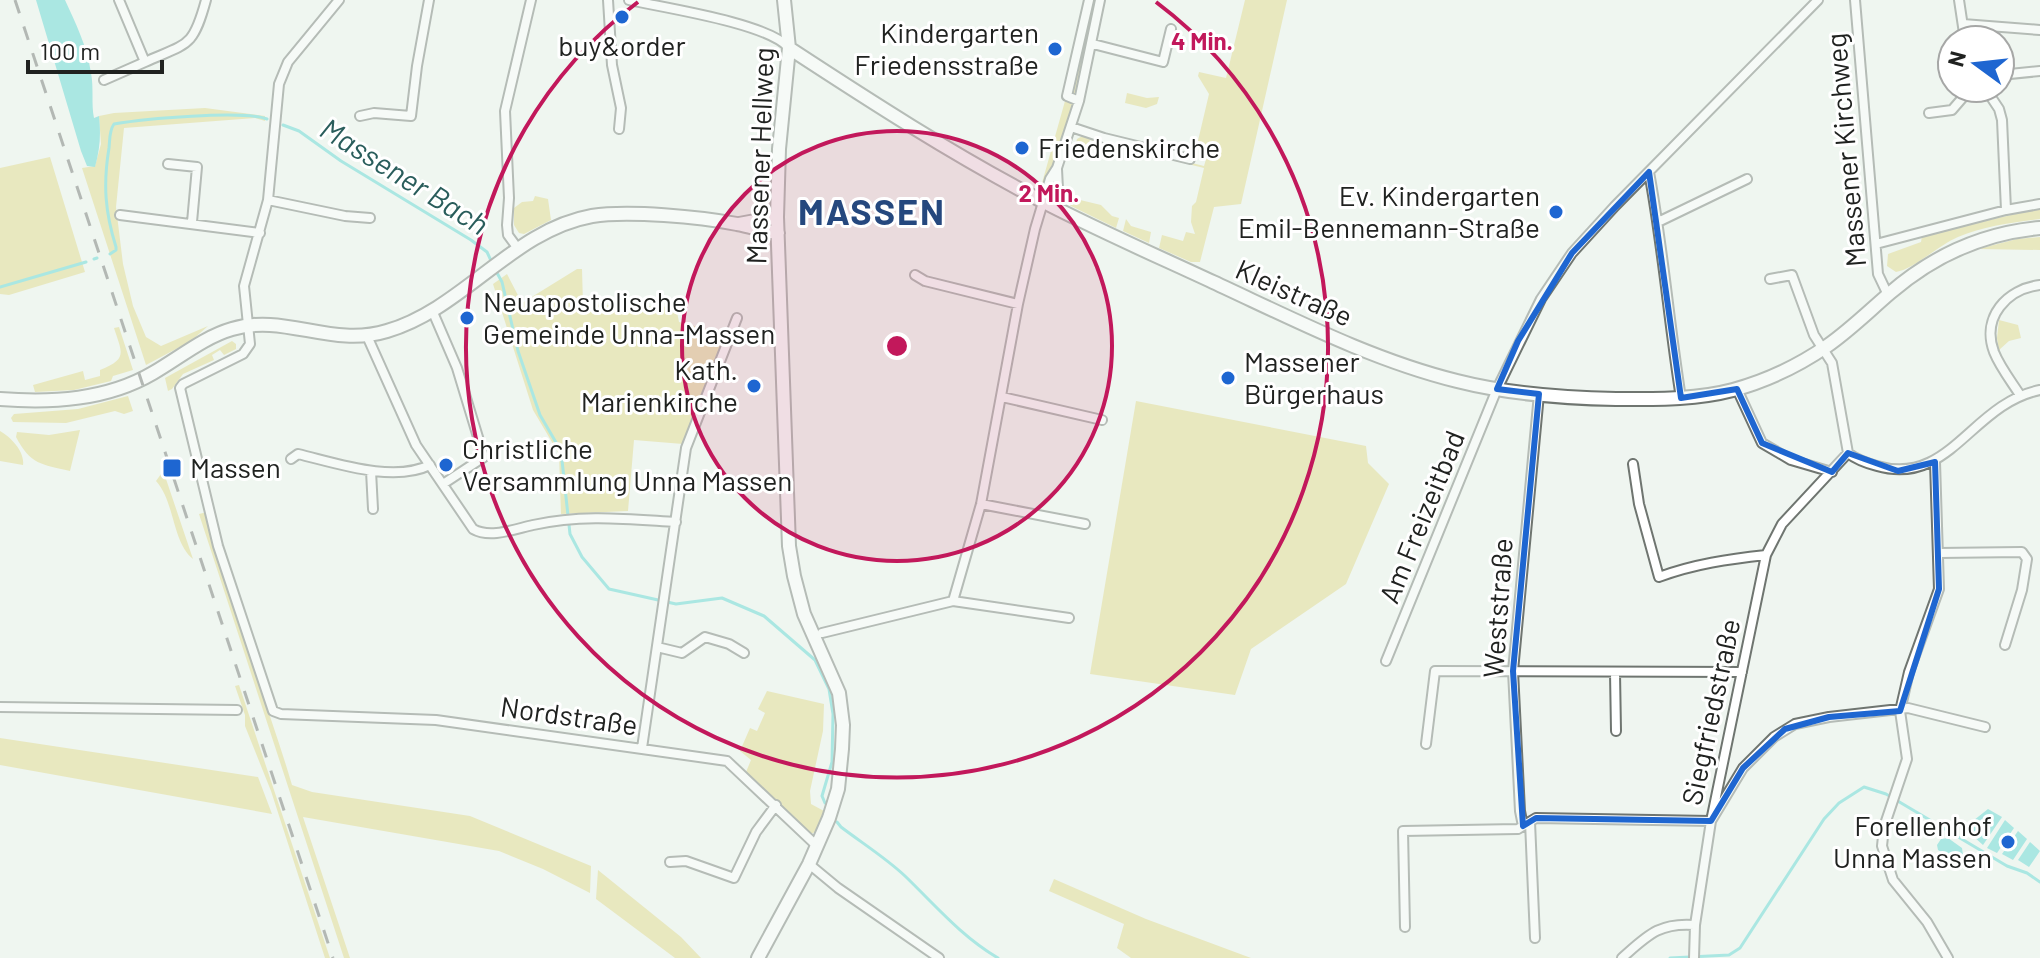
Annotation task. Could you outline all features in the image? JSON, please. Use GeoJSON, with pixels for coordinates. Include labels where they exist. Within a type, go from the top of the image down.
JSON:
{"type":"FeatureCollection","features":[{"type":"Feature","properties":{"kind":"main road","name":"Massener Hellweg"},"geometry":{"type":"LineString","coordinates":[[758,958],[809,864],[838,789],[843,725],[839,693],[804,614],[791,564],[787,524],[777,217],[779,149],[789,48],[784,0]]}},
{"type":"Feature","properties":{"kind":"main road","name":"Kleistraße"},"geometry":{"type":"LineString","coordinates":[[789,48],[920,132],[1048,204],[1348,344],[1454,380],[1497,389],[1602,398],[1681,398],[1737,389],[1776,375],[1824,349],[1921,268],[1957,248],[1991,236],[2040,228]]}},
{"type":"Feature","properties":{"kind":"main road"},"geometry":{"type":"LineString","coordinates":[[0,399],[58,400],[109,391],[149,375],[222,332],[249,324],[277,325],[338,337],[367,336],[406,325],[555,228],[590,217],[633,214],[739,224],[778,233]]}},
{"type":"Feature","properties":{"kind":"main road"},"geometry":{"type":"LineString","coordinates":[[739,224],[777,217]]}},
{"type":"Feature","properties":{"kind":"street"},"geometry":{"type":"LineString","coordinates":[[119,0],[145,62]]}},
{"type":"Feature","properties":{"kind":"street"},"geometry":{"type":"LineString","coordinates":[[104,80],[189,42],[200,23],[206,0]]}},
{"type":"Feature","properties":{"kind":"street"},"geometry":{"type":"LineString","coordinates":[[249,324],[244,286],[268,200],[279,84],[288,62],[339,0]]}},
{"type":"Feature","properties":{"kind":"street"},"geometry":{"type":"LineString","coordinates":[[360,116],[374,113],[411,116],[429,0]]}},
{"type":"Feature","properties":{"kind":"street"},"geometry":{"type":"LineString","coordinates":[[519,250],[508,235],[505,120],[531,0]]}},
{"type":"Feature","properties":{"kind":"street"},"geometry":{"type":"LineString","coordinates":[[608,0],[613,79],[621,108],[619,129]]}},
{"type":"Feature","properties":{"kind":"street"},"geometry":{"type":"LineString","coordinates":[[629,0],[746,27],[777,37],[789,48]]}},
{"type":"Feature","properties":{"kind":"street"},"geometry":{"type":"LineString","coordinates":[[1079,101],[1067,96],[1089,0]]}},
{"type":"Feature","properties":{"kind":"street"},"geometry":{"type":"LineString","coordinates":[[953,601],[981,504],[1018,304],[1079,101],[1100,0]]}},
{"type":"Feature","properties":{"kind":"street","name":"Am Freizeitbad"},"geometry":{"type":"LineString","coordinates":[[1386,661],[1497,389],[1541,299],[1572,253],[1818,0]]}},
{"type":"Feature","properties":{"kind":"street","name":"Massener Kirchweg"},"geometry":{"type":"LineString","coordinates":[[1855,0],[1878,274],[1888,295]]}},
{"type":"Feature","properties":{"kind":"street"},"geometry":{"type":"LineString","coordinates":[[1959,0],[1963,24]]}},
{"type":"Feature","properties":{"kind":"street"},"geometry":{"type":"LineString","coordinates":[[2016,28],[2040,30]]}},
{"type":"Feature","properties":{"kind":"street"},"geometry":{"type":"LineString","coordinates":[[1093,44],[1163,62],[1171,29]]}},
{"type":"Feature","properties":{"kind":"street"},"geometry":{"type":"LineString","coordinates":[[2016,73],[2040,71]]}},
{"type":"Feature","properties":{"kind":"street"},"geometry":{"type":"LineString","coordinates":[[1929,113],[1952,110],[1957,104]]}},
{"type":"Feature","properties":{"kind":"street"},"geometry":{"type":"LineString","coordinates":[[1996,104],[2002,120],[2006,210]]}},
{"type":"Feature","properties":{"kind":"street"},"geometry":{"type":"LineString","coordinates":[[1071,127],[1190,159]]}},
{"type":"Feature","properties":{"kind":"street"},"geometry":{"type":"LineString","coordinates":[[168,164],[197,167],[192,222]]}},
{"type":"Feature","properties":{"kind":"street"},"geometry":{"type":"LineString","coordinates":[[1649,172],[1681,398]]}},
{"type":"Feature","properties":{"kind":"street"},"geometry":{"type":"LineString","coordinates":[[1658,222],[1747,179]]}},
{"type":"Feature","properties":{"kind":"street"},"geometry":{"type":"LineString","coordinates":[[268,200],[370,218]]}},
{"type":"Feature","properties":{"kind":"street"},"geometry":{"type":"LineString","coordinates":[[1876,244],[2040,204]]}},
{"type":"Feature","properties":{"kind":"street"},"geometry":{"type":"LineString","coordinates":[[120,215],[260,233]]}},
{"type":"Feature","properties":{"kind":"street"},"geometry":{"type":"LineString","coordinates":[[915,275],[925,281],[1018,304]]}},
{"type":"Feature","properties":{"kind":"street"},"geometry":{"type":"LineString","coordinates":[[1770,279],[1792,275],[1802,309],[1832,363],[1848,453],[1863,462],[1898,471],[1935,462],[1992,412],[2020,395],[2040,390]]}},
{"type":"Feature","properties":{"kind":"street"},"geometry":{"type":"LineString","coordinates":[[2020,395],[1995,354],[1992,330],[1996,314],[2011,294],[2040,285]]}},
{"type":"Feature","properties":{"kind":"street"},"geometry":{"type":"LineString","coordinates":[[432,310],[456,365],[484,457],[443,484]]}},
{"type":"Feature","properties":{"kind":"street"},"geometry":{"type":"LineString","coordinates":[[642,748],[686,448],[737,318]]}},
{"type":"Feature","properties":{"kind":"street","name":"Nordstraße"},"geometry":{"type":"LineString","coordinates":[[249,324],[250,344],[243,354],[183,384],[180,390],[198,472],[225,570],[273,711],[281,714],[436,720],[727,761],[817,846]]}},
{"type":"Feature","properties":{"kind":"street"},"geometry":{"type":"LineString","coordinates":[[367,336],[400,411],[430,465],[473,529],[479,533],[486,535],[573,518],[676,522]]}},
{"type":"Feature","properties":{"kind":"street"},"geometry":{"type":"LineString","coordinates":[[1737,389],[1762,443],[1791,460],[1832,472]]}},
{"type":"Feature","properties":{"kind":"street","name":"Weststraße"},"geometry":{"type":"LineString","coordinates":[[1535,938],[1527,824],[1520,811],[1513,671],[1539,394]]}},
{"type":"Feature","properties":{"kind":"street"},"geometry":{"type":"LineString","coordinates":[[1002,397],[1102,420]]}},
{"type":"Feature","properties":{"kind":"street","name":"Siegfriedstraße"},"geometry":{"type":"LineString","coordinates":[[1694,954],[1695,925],[1711,821],[1766,555],[1782,524],[1848,453]]}},
{"type":"Feature","properties":{"kind":"street"},"geometry":{"type":"LineString","coordinates":[[291,459],[298,454],[371,471],[421,469],[430,465]]}},
{"type":"Feature","properties":{"kind":"street"},"geometry":{"type":"LineString","coordinates":[[1935,462],[1939,553],[1937,597],[1909,672],[1900,711],[1907,759],[1883,835],[1884,858],[1893,880],[1927,922],[1948,958]]}},
{"type":"Feature","properties":{"kind":"street"},"geometry":{"type":"LineString","coordinates":[[1633,464],[1639,504],[1659,577],[1714,561],[1766,555]]}},
{"type":"Feature","properties":{"kind":"street"},"geometry":{"type":"LineString","coordinates":[[371,471],[373,509]]}},
{"type":"Feature","properties":{"kind":"street"},"geometry":{"type":"LineString","coordinates":[[981,504],[1085,524]]}},
{"type":"Feature","properties":{"kind":"street"},"geometry":{"type":"LineString","coordinates":[[1939,553],[2022,552],[2027,559],[2022,590],[2005,645]]}},
{"type":"Feature","properties":{"kind":"street"},"geometry":{"type":"LineString","coordinates":[[822,633],[953,601],[1069,618]]}},
{"type":"Feature","properties":{"kind":"street"},"geometry":{"type":"LineString","coordinates":[[657,647],[682,653],[705,637],[729,644],[744,653]]}},
{"type":"Feature","properties":{"kind":"street"},"geometry":{"type":"LineString","coordinates":[[1426,744],[1435,671],[1742,672]]}},
{"type":"Feature","properties":{"kind":"street"},"geometry":{"type":"LineString","coordinates":[[1615,673],[1616,731]]}},
{"type":"Feature","properties":{"kind":"street"},"geometry":{"type":"LineString","coordinates":[[0,707],[237,710]]}},
{"type":"Feature","properties":{"kind":"street"},"geometry":{"type":"LineString","coordinates":[[1405,927],[1403,831],[1527,824],[1536,818],[1711,821],[1743,768],[1785,729],[1829,717],[1908,708],[1985,727]]}},
{"type":"Feature","properties":{"kind":"street"},"geometry":{"type":"LineString","coordinates":[[670,862],[686,861],[734,878],[756,832],[776,805]]}},
{"type":"Feature","properties":{"kind":"street"},"geometry":{"type":"LineString","coordinates":[[809,864],[838,888],[939,958]]}},
{"type":"Feature","properties":{"kind":"street"},"geometry":{"type":"LineString","coordinates":[[1622,958],[1651,932],[1680,924],[1695,925]]}},
{"type":"Feature","properties":{"kind":"highlighted area"},"geometry":{"type":"Polygon","coordinates":[[[1649,172],[1681,398],[1737,389],[1762,443],[1832,472],[1848,453],[1898,471],[1935,462],[1939,589],[1900,711],[1829,717],[1785,729],[1743,768],[1711,821],[1536,818],[1523,826],[1513,671],[1539,394],[1497,389],[1518,341],[1572,253],[1649,172]]]}},
{"type":"Feature","properties":{"kind":"shaded area"},"geometry":{"type":"Polygon","coordinates":[[[1245,0],[1287,0],[1241,204],[1214,207],[1200,262],[1191,262],[1159,248],[1162,235],[1183,241],[1186,232],[1195,234],[1191,222],[1192,206],[1196,202],[1204,168],[1090,140],[1087,146],[1076,143],[1086,134],[1204,166],[1209,149],[1197,145],[1209,94],[1198,76],[1199,72],[1226,78],[1245,0]]]}},
{"type":"Feature","properties":{"kind":"shaded area"},"geometry":{"type":"Polygon","coordinates":[[[1092,6],[1095,8],[1077,94],[1072,93],[1092,6]]]}},
{"type":"Feature","properties":{"kind":"shaded area"},"geometry":{"type":"Polygon","coordinates":[[[1127,93],[1147,98],[1159,97],[1157,104],[1146,108],[1125,103],[1127,93]]]}},
{"type":"Feature","properties":{"kind":"shaded area"},"geometry":{"type":"Polygon","coordinates":[[[1065,101],[1074,104],[1045,186],[1042,183],[1065,101]]]}},
{"type":"Feature","properties":{"kind":"shaded area"},"geometry":{"type":"Polygon","coordinates":[[[205,108],[265,116],[265,121],[255,118],[124,128],[116,207],[123,264],[133,306],[146,337],[161,346],[208,326],[191,341],[146,365],[82,168],[95,166],[101,144],[99,116],[205,108]]]}},
{"type":"Feature","properties":{"kind":"shaded area"},"geometry":{"type":"Polygon","coordinates":[[[50,157],[85,272],[9,295],[0,294],[0,168],[50,157]]]}},
{"type":"Feature","properties":{"kind":"shaded area"},"geometry":{"type":"Polygon","coordinates":[[[1064,191],[1073,194],[1076,199],[1101,205],[1112,216],[1119,218],[1116,228],[1071,206],[1065,200],[1064,191]]]}},
{"type":"Feature","properties":{"kind":"shaded area"},"geometry":{"type":"Polygon","coordinates":[[[535,196],[548,199],[551,220],[524,234],[519,233],[514,225],[514,208],[522,202],[533,201],[535,196]]]}},
{"type":"Feature","properties":{"kind":"shaded area"},"geometry":{"type":"Polygon","coordinates":[[[2040,208],[2040,219],[1968,233],[1903,270],[1896,272],[1887,266],[1888,254],[1921,242],[1922,236],[2040,208]]]}},
{"type":"Feature","properties":{"kind":"shaded area"},"geometry":{"type":"Polygon","coordinates":[[[1126,219],[1131,226],[1151,232],[1149,243],[1123,231],[1126,219]]]}},
{"type":"Feature","properties":{"kind":"shaded area"},"geometry":{"type":"Polygon","coordinates":[[[2040,237],[2040,250],[1978,249],[2017,239],[2040,237]]]}},
{"type":"Feature","properties":{"kind":"shaded area"},"geometry":{"type":"Polygon","coordinates":[[[577,269],[582,269],[583,304],[676,307],[679,322],[726,334],[683,444],[634,440],[628,511],[561,514],[559,454],[533,410],[493,284],[507,274],[522,303],[577,269]]]}},
{"type":"Feature","properties":{"kind":"shaded area"},"geometry":{"type":"Polygon","coordinates":[[[1999,320],[2018,325],[2021,338],[2009,341],[1999,350],[1997,338],[1999,320]]]}},
{"type":"Feature","properties":{"kind":"shaded area"},"geometry":{"type":"Polygon","coordinates":[[[119,327],[133,370],[113,376],[111,381],[74,390],[35,392],[33,385],[83,371],[85,380],[100,376],[100,370],[119,358],[114,328],[119,327]]]}},
{"type":"Feature","properties":{"kind":"shaded area"},"geometry":{"type":"Polygon","coordinates":[[[232,341],[236,349],[224,355],[220,350],[212,355],[214,360],[183,374],[168,391],[165,378],[232,341]]]}},
{"type":"Feature","properties":{"kind":"shaded area"},"geometry":{"type":"Polygon","coordinates":[[[128,396],[133,411],[124,414],[115,411],[66,423],[13,422],[11,418],[14,414],[78,409],[128,396]]]}},
{"type":"Feature","properties":{"kind":"shaded area"},"geometry":{"type":"Polygon","coordinates":[[[1136,401],[1366,446],[1368,463],[1389,484],[1346,584],[1251,649],[1235,695],[1090,674],[1136,401]]]}},
{"type":"Feature","properties":{"kind":"shaded area"},"geometry":{"type":"Polygon","coordinates":[[[80,430],[70,471],[38,462],[16,437],[17,432],[49,435],[80,430]]]}},
{"type":"Feature","properties":{"kind":"shaded area"},"geometry":{"type":"Polygon","coordinates":[[[0,431],[16,445],[23,465],[0,461],[0,431]]]}},
{"type":"Feature","properties":{"kind":"shaded area"},"geometry":{"type":"Polygon","coordinates":[[[161,474],[166,479],[193,559],[181,543],[167,500],[156,481],[161,474]]]}},
{"type":"Feature","properties":{"kind":"shaded area"},"geometry":{"type":"Polygon","coordinates":[[[207,512],[225,581],[292,785],[312,792],[470,816],[591,866],[590,893],[499,851],[303,817],[350,958],[344,958],[199,514],[207,512]]]}},
{"type":"Feature","properties":{"kind":"shaded area"},"geometry":{"type":"Polygon","coordinates":[[[239,685],[330,958],[325,958],[271,791],[245,726],[245,715],[235,686],[239,685]]]}},
{"type":"Feature","properties":{"kind":"shaded area"},"geometry":{"type":"Polygon","coordinates":[[[767,691],[824,704],[823,731],[810,791],[811,804],[824,811],[817,831],[811,834],[746,772],[751,760],[740,751],[750,728],[757,731],[765,713],[758,709],[767,691]]]}},
{"type":"Feature","properties":{"kind":"shaded area"},"geometry":{"type":"Polygon","coordinates":[[[0,738],[258,777],[272,814],[0,765],[0,738]]]}},
{"type":"Feature","properties":{"kind":"shaded area"},"geometry":{"type":"Polygon","coordinates":[[[598,870],[681,937],[701,958],[675,958],[596,899],[598,870]]]}},
{"type":"Feature","properties":{"kind":"shaded area"},"geometry":{"type":"Polygon","coordinates":[[[1054,879],[1146,919],[1251,958],[1131,958],[1117,948],[1124,924],[1049,891],[1054,879]]]}},
{"type":"Feature","properties":{"kind":"water"},"geometry":{"type":"Polygon","coordinates":[[[36,0],[65,0],[84,44],[92,79],[94,118],[99,116],[100,142],[95,167],[87,166],[81,151],[36,0]]]}},
{"type":"Feature","properties":{"kind":"water"},"geometry":{"type":"Polygon","coordinates":[[[1988,809],[2002,817],[1983,845],[1964,828],[1988,809]]]}},
{"type":"Feature","properties":{"kind":"water"},"geometry":{"type":"Polygon","coordinates":[[[2005,820],[2014,828],[1997,853],[1987,848],[2005,820]]]}},
{"type":"Feature","properties":{"kind":"water"},"geometry":{"type":"Polygon","coordinates":[[[2018,831],[2027,839],[2013,860],[2002,854],[2018,831]]]}},
{"type":"Feature","properties":{"kind":"water"},"geometry":{"type":"Polygon","coordinates":[[[1948,838],[1962,848],[1963,855],[1957,862],[1938,850],[1941,839],[1948,838]]]}},
{"type":"Feature","properties":{"kind":"water"},"geometry":{"type":"Polygon","coordinates":[[[2030,842],[2040,851],[2029,867],[2018,860],[2030,842]]]}},
{"type":"Feature","properties":{"kind":"waterway","name":"Massener Bach"},"geometry":{"type":"LineString","coordinates":[[110,254],[116,247],[107,210],[106,174],[114,124],[215,115],[267,119]]}},
{"type":"Feature","properties":{"kind":"waterway","name":"Massener Bach"},"geometry":{"type":"LineString","coordinates":[[283,125],[299,131],[341,161],[471,240],[487,252],[493,265]]}},
{"type":"Feature","properties":{"kind":"waterway","name":"Massener Bach"},"geometry":{"type":"LineString","coordinates":[[0,287],[86,262]]}},
{"type":"Feature","properties":{"kind":"waterway","name":"Massener Bach"},"geometry":{"type":"LineString","coordinates":[[496,271],[502,282],[518,351],[540,415],[561,451],[570,534],[582,557],[609,589],[676,604],[722,598],[764,616],[815,660],[829,689],[833,714],[832,762],[822,796],[825,803]]}},
{"type":"Feature","properties":{"kind":"waterway","name":"Massener Bach"},"geometry":{"type":"LineString","coordinates":[[1670,958],[1729,955],[1740,948],[1824,819],[1839,803],[1864,787],[1886,794],[2007,866],[2027,873],[2040,882]]}},
{"type":"Feature","properties":{"kind":"waterway","name":"Massener Bach"},"geometry":{"type":"LineString","coordinates":[[837,822],[898,869],[960,930],[998,958]]}},
{"type":"Feature","properties":{"kind":"railway"},"geometry":{"type":"LineString","coordinates":[[15,0],[333,958]]}},
{"type":"Feature","properties":{"kind":"place","name":"buy&order"},"geometry":{"type":"Point","coordinates":[622,17]}},
{"type":"Feature","properties":{"kind":"place","name":"Kindergarten Friedensstraße"},"geometry":{"type":"Point","coordinates":[1055,49]}},
{"type":"Feature","properties":{"kind":"place","name":"Friedenskirche"},"geometry":{"type":"Point","coordinates":[1022,148]}},
{"type":"Feature","properties":{"kind":"place","name":"Ev. Kindergarten Emil-Bennemann-Straße"},"geometry":{"type":"Point","coordinates":[1556,212]}},
{"type":"Feature","properties":{"kind":"place","name":"Neuapostolische Gemeinde Unna-Massen"},"geometry":{"type":"Point","coordinates":[467,318]}},
{"type":"Feature","properties":{"kind":"place","name":"Massener Bürgerhaus"},"geometry":{"type":"Point","coordinates":[1228,378]}},
{"type":"Feature","properties":{"kind":"place","name":"Kath. Marienkirche"},"geometry":{"type":"Point","coordinates":[754,386]}},
{"type":"Feature","properties":{"kind":"place","name":"Christliche Versammlung Unna Massen"},"geometry":{"type":"Point","coordinates":[446,465]}},
{"type":"Feature","properties":{"kind":"place","name":"Massen"},"geometry":{"type":"Point","coordinates":[172,468]}},
{"type":"Feature","properties":{"kind":"place","name":"Forellenhof Unna Massen"},"geometry":{"type":"Point","coordinates":[2008,842]}},
{"type":"Feature","properties":{"kind":"district","name":"MASSEN"},"geometry":{"type":"Point","coordinates":[872,212]}}]}
